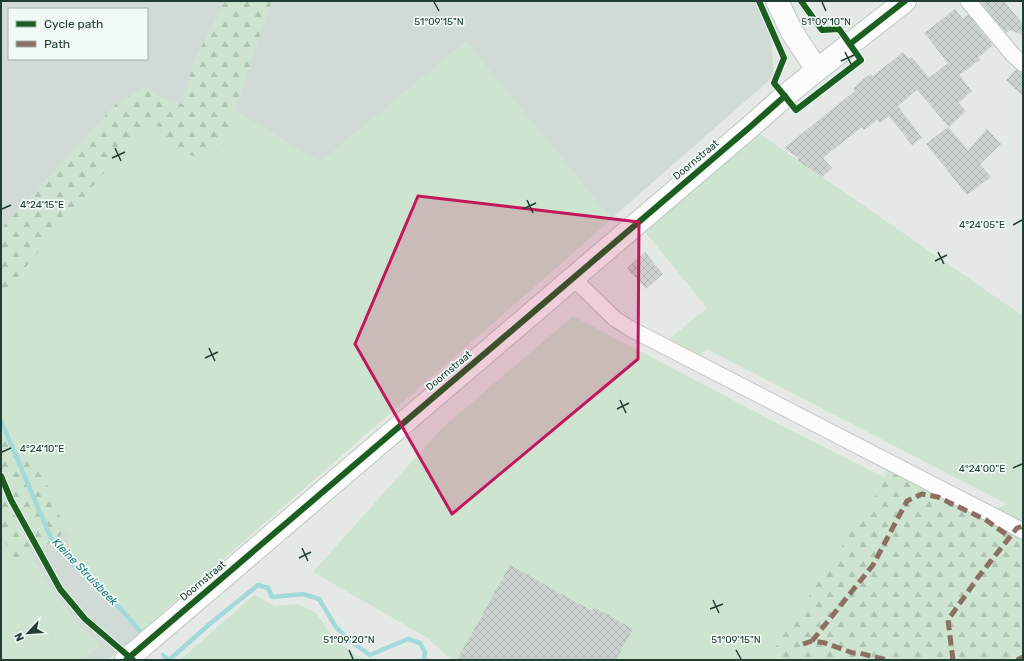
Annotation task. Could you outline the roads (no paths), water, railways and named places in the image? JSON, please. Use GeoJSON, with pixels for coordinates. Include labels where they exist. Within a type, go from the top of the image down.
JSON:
{"type":"FeatureCollection","features":[{"type":"Feature","properties":{"kind":"street"},"geometry":{"type":"LineString","coordinates":[[777,1],[792,32],[817,70]]}},
{"type":"Feature","properties":{"kind":"street","name":"Doornstraat"},"geometry":{"type":"LineString","coordinates":[[126,660],[785,96],[906,1]]}},
{"type":"Feature","properties":{"kind":"street"},"geometry":{"type":"LineString","coordinates":[[968,1],[1013,56],[1023,64]]}},
{"type":"Feature","properties":{"kind":"street"},"geometry":{"type":"LineString","coordinates":[[573,278],[615,319],[631,329],[1023,531]]}},
{"type":"Feature","properties":{"kind":"waterway","name":"Kleine Struisbeek"},"geometry":{"type":"LineString","coordinates":[[1,421],[51,538],[76,567],[120,608],[139,630]]}},
{"type":"Feature","properties":{"kind":"waterway","name":"Kleine Struisbeek"},"geometry":{"type":"LineString","coordinates":[[169,660],[212,622],[258,585],[268,588],[272,597],[303,594],[319,599],[336,627],[350,641],[370,655],[408,639],[420,643],[425,652],[424,660]]}},
{"type":"Feature","properties":{"kind":"waterway","name":"Kleine Struisbeek"},"geometry":{"type":"LineString","coordinates":[[163,655],[168,660]]}}]}
